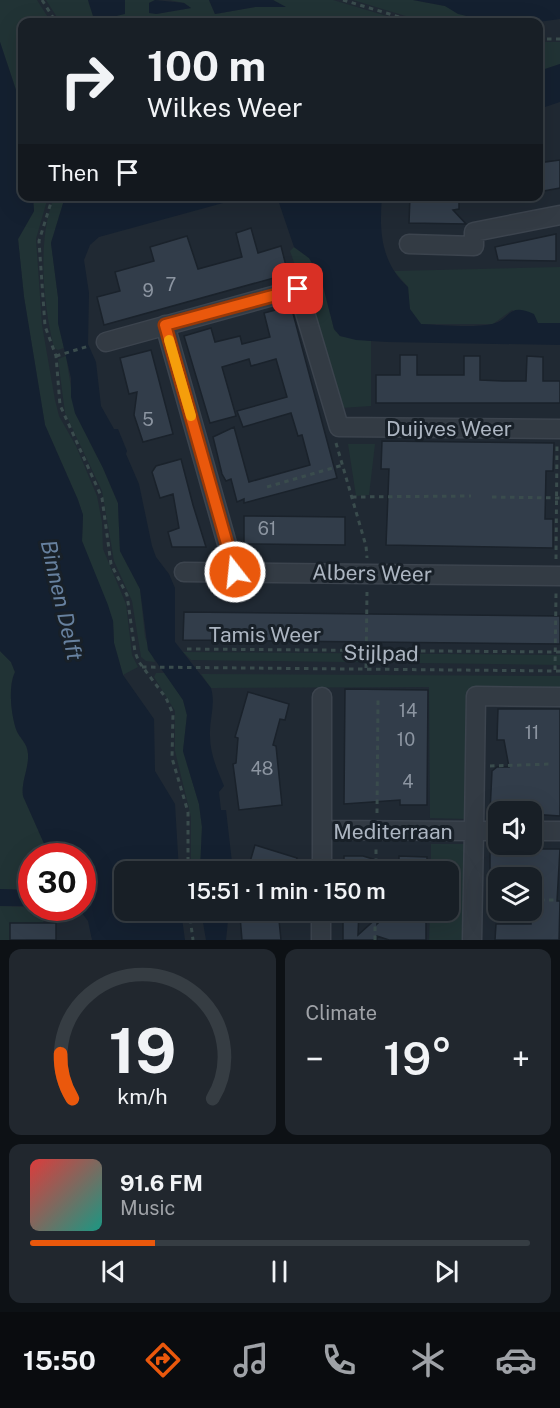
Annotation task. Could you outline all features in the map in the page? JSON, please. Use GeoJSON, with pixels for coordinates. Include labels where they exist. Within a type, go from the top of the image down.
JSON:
{"type":"FeatureCollection","features":[{"type":"Feature","properties":{"kind":"street"},"geometry":{"type":"LineString","coordinates":[[409,244],[474,246],[474,232],[560,215]]}},
{"type":"Feature","properties":{"kind":"street"},"geometry":{"type":"LineString","coordinates":[[102,343],[298,289],[339,427]]}},
{"type":"Feature","properties":{"kind":"street"},"geometry":{"type":"LineString","coordinates":[[165,325],[235,572]]}},
{"type":"Feature","properties":{"kind":"street","name":"Duijves Weer"},"geometry":{"type":"LineString","coordinates":[[339,427],[559,429]]}},
{"type":"Feature","properties":{"kind":"street","name":"Albers Weer"},"geometry":{"type":"LineString","coordinates":[[184,572],[558,576]]}},
{"type":"Feature","properties":{"kind":"street","name":"Mediterraan"},"geometry":{"type":"LineString","coordinates":[[322,831],[474,831],[476,696],[560,697]]}},
{"type":"Feature","properties":{"kind":"street","name":"Mediterraan"},"geometry":{"type":"LineString","coordinates":[[322,697],[322,861]]}},
{"type":"Feature","properties":{"kind":"street"},"geometry":{"type":"LineString","coordinates":[[472,940],[474,831],[488,831]]}},
{"type":"Feature","properties":{"kind":"street"},"geometry":{"type":"LineString","coordinates":[[542,831],[560,831]]}},
{"type":"Feature","properties":{"kind":"street"},"geometry":{"type":"LineString","coordinates":[[321,921],[321,940]]}},
{"type":"Feature","properties":{"kind":"path"},"geometry":{"type":"LineString","coordinates":[[42,0],[53,18]]}},
{"type":"Feature","properties":{"kind":"path"},"geometry":{"type":"LineString","coordinates":[[343,0],[403,18]]}},
{"type":"Feature","properties":{"kind":"path"},"geometry":{"type":"LineString","coordinates":[[543,39],[560,39]]}},
{"type":"Feature","properties":{"kind":"path"},"geometry":{"type":"LineString","coordinates":[[51,201],[39,241],[45,326],[56,356],[60,405],[102,498],[111,564],[127,595],[135,652],[142,667],[166,698],[173,714],[172,758],[188,812],[188,861]]}},
{"type":"Feature","properties":{"kind":"path"},"geometry":{"type":"LineString","coordinates":[[56,356],[102,343]]}},
{"type":"Feature","properties":{"kind":"path"},"geometry":{"type":"LineString","coordinates":[[339,427],[336,442],[366,546],[368,573],[366,668]]}},
{"type":"Feature","properties":{"kind":"path"},"geometry":{"type":"LineString","coordinates":[[555,671],[558,652],[559,429]]}},
{"type":"Feature","properties":{"kind":"path"},"geometry":{"type":"LineString","coordinates":[[267,487],[343,465]]}},
{"type":"Feature","properties":{"kind":"path"},"geometry":{"type":"LineString","coordinates":[[352,497],[471,496]]}},
{"type":"Feature","properties":{"kind":"path"},"geometry":{"type":"LineString","coordinates":[[492,497],[558,498]]}},
{"type":"Feature","properties":{"kind":"path","name":"Tamis Weer"},"geometry":{"type":"LineString","coordinates":[[187,649],[558,652]]}},
{"type":"Feature","properties":{"kind":"path","name":"Stijlpad"},"geometry":{"type":"LineString","coordinates":[[142,667],[560,671]]}},
{"type":"Feature","properties":{"kind":"path"},"geometry":{"type":"LineString","coordinates":[[376,861],[378,700]]}},
{"type":"Feature","properties":{"kind":"path"},"geometry":{"type":"LineString","coordinates":[[475,766],[552,764]]}},
{"type":"Feature","properties":{"kind":"path"},"geometry":{"type":"LineString","coordinates":[[542,900],[556,900]]}},
{"type":"Feature","properties":{"kind":"path"},"geometry":{"type":"LineString","coordinates":[[190,921],[193,940]]}},
{"type":"Feature","properties":{"kind":"path"},"geometry":{"type":"LineString","coordinates":[[375,921],[375,940]]}},
{"type":"Feature","properties":{"kind":"shaded area"},"geometry":{"type":"Polygon","coordinates":[[[0,0],[37,0],[48,18],[18,18],[18,96],[0,42],[0,0]]]}},
{"type":"Feature","properties":{"kind":"shaded area"},"geometry":{"type":"Polygon","coordinates":[[[46,0],[88,0],[93,16],[125,0],[155,0],[149,3],[156,14],[191,8],[184,3],[169,0],[209,0],[215,14],[255,7],[285,7],[273,0],[333,0],[394,18],[57,18],[46,0]]]}},
{"type":"Feature","properties":{"kind":"shaded area"},"geometry":{"type":"Polygon","coordinates":[[[353,0],[413,0],[445,6],[471,18],[412,18],[353,0]]]}},
{"type":"Feature","properties":{"kind":"shaded area"},"geometry":{"type":"Polygon","coordinates":[[[543,42],[560,42],[560,64],[543,70],[543,42]]]}},
{"type":"Feature","properties":{"kind":"shaded area"},"geometry":{"type":"Polygon","coordinates":[[[33,201],[47,201],[36,239],[42,325],[55,400],[59,416],[76,446],[97,496],[102,522],[103,549],[126,604],[132,655],[138,667],[123,675],[114,643],[113,621],[82,541],[83,515],[45,425],[24,297],[18,239],[34,211],[33,201]]]}},
{"type":"Feature","properties":{"kind":"shaded area"},"geometry":{"type":"Polygon","coordinates":[[[53,201],[64,201],[51,243],[58,297],[58,323],[64,348],[58,350],[54,348],[45,292],[45,232],[53,201]]]}},
{"type":"Feature","properties":{"kind":"shaded area"},"geometry":{"type":"Polygon","coordinates":[[[294,247],[309,258],[321,278],[334,329],[340,336],[371,341],[371,406],[341,408],[303,276],[299,277],[290,251],[294,247]]]}},
{"type":"Feature","properties":{"kind":"shaded area"},"geometry":{"type":"Polygon","coordinates":[[[560,267],[560,323],[538,323],[512,310],[493,324],[421,324],[409,309],[408,287],[394,271],[560,267]]]}},
{"type":"Feature","properties":{"kind":"shaded area"},"geometry":{"type":"Polygon","coordinates":[[[66,356],[75,413],[118,503],[120,551],[140,589],[145,637],[155,662],[146,661],[141,657],[132,601],[114,561],[102,491],[65,413],[58,359],[66,356]]]}},
{"type":"Feature","properties":{"kind":"shaded area"},"geometry":{"type":"Polygon","coordinates":[[[348,444],[375,444],[369,495],[356,496],[348,444]]]}},
{"type":"Feature","properties":{"kind":"shaded area"},"geometry":{"type":"Polygon","coordinates":[[[0,651],[11,662],[15,672],[11,692],[13,715],[16,729],[28,750],[23,796],[44,843],[18,843],[18,890],[0,889],[0,651]]]}},
{"type":"Feature","properties":{"kind":"shaded area"},"geometry":{"type":"Polygon","coordinates":[[[183,652],[560,655],[560,665],[191,660],[183,652]]]}},
{"type":"Feature","properties":{"kind":"shaded area"},"geometry":{"type":"Polygon","coordinates":[[[156,673],[165,673],[183,700],[187,715],[183,751],[199,804],[202,827],[200,861],[191,861],[191,817],[175,751],[175,711],[154,677],[156,673]]]}},
{"type":"Feature","properties":{"kind":"shaded area"},"geometry":{"type":"Polygon","coordinates":[[[201,674],[560,676],[560,691],[469,691],[466,819],[430,818],[429,687],[211,688],[201,674]]]}},
{"type":"Feature","properties":{"kind":"shaded area"},"geometry":{"type":"Polygon","coordinates":[[[431,844],[465,844],[463,940],[429,940],[430,921],[459,921],[459,861],[431,861],[431,844]]]}},
{"type":"Feature","properties":{"kind":"shaded area"},"geometry":{"type":"Polygon","coordinates":[[[0,906],[18,907],[18,921],[43,921],[41,940],[0,940],[0,906]]]}},
{"type":"Feature","properties":{"kind":"water"},"geometry":{"type":"Polygon","coordinates":[[[88,0],[125,0],[125,14],[108,18],[93,16],[88,0]]]}},
{"type":"Feature","properties":{"kind":"water"},"geometry":{"type":"Polygon","coordinates":[[[155,0],[184,3],[191,8],[156,14],[149,13],[149,3],[155,0]]]}},
{"type":"Feature","properties":{"kind":"water"},"geometry":{"type":"Polygon","coordinates":[[[209,0],[273,0],[286,7],[255,7],[215,14],[209,0]]]}},
{"type":"Feature","properties":{"kind":"water"},"geometry":{"type":"Polygon","coordinates":[[[413,0],[560,0],[560,19],[543,21],[543,18],[475,18],[458,14],[445,6],[413,0]]]}},
{"type":"Feature","properties":{"kind":"water","name":"Binnen Delft"},"geometry":{"type":"Polygon","coordinates":[[[0,42],[18,96],[18,201],[33,201],[34,211],[18,239],[24,297],[45,425],[83,515],[82,541],[113,621],[114,643],[123,675],[154,719],[155,771],[175,804],[178,861],[114,861],[114,921],[182,921],[185,940],[92,940],[88,921],[96,921],[96,843],[44,843],[23,796],[28,750],[16,729],[13,715],[11,692],[15,672],[11,662],[0,651],[0,42]]]}},
{"type":"Feature","properties":{"kind":"water"},"geometry":{"type":"Polygon","coordinates":[[[560,64],[560,102],[543,108],[543,70],[560,64]]]}},
{"type":"Feature","properties":{"kind":"water"},"geometry":{"type":"Polygon","coordinates":[[[64,201],[230,201],[99,237],[90,245],[84,260],[89,293],[88,344],[96,362],[101,406],[114,429],[118,429],[127,451],[126,454],[139,484],[152,546],[175,588],[175,642],[211,688],[213,700],[210,743],[224,786],[219,792],[221,810],[226,810],[232,861],[200,861],[202,827],[199,804],[183,751],[187,715],[183,700],[148,650],[140,589],[120,551],[118,503],[75,413],[71,397],[71,378],[58,323],[58,297],[51,243],[64,201]]]}},
{"type":"Feature","properties":{"kind":"water"},"geometry":{"type":"Polygon","coordinates":[[[278,201],[382,201],[382,234],[387,257],[399,278],[408,287],[410,309],[421,324],[457,326],[492,324],[519,310],[534,314],[538,323],[560,323],[560,345],[387,342],[356,340],[340,336],[334,329],[321,278],[309,258],[294,247],[278,201]]]}},
{"type":"Feature","properties":{"kind":"water"},"geometry":{"type":"Polygon","coordinates":[[[0,889],[18,890],[18,906],[0,906],[0,889]]]}},
{"type":"Feature","properties":{"kind":"water"},"geometry":{"type":"Polygon","coordinates":[[[203,921],[228,921],[226,940],[206,940],[203,921]]]}},
{"type":"Feature","properties":{"kind":"building"},"geometry":{"type":"Polygon","coordinates":[[[560,160],[560,188],[543,191],[543,162],[560,160]]]}},
{"type":"Feature","properties":{"kind":"building"},"geometry":{"type":"Polygon","coordinates":[[[410,201],[459,201],[459,209],[453,210],[466,224],[409,223],[410,201]]]}},
{"type":"Feature","properties":{"kind":"building"},"geometry":{"type":"Polygon","coordinates":[[[251,228],[258,253],[281,246],[288,274],[104,325],[97,297],[120,291],[115,272],[154,261],[150,247],[187,236],[198,269],[242,257],[236,233],[251,228]]]}},
{"type":"Feature","properties":{"kind":"building"},"geometry":{"type":"Polygon","coordinates":[[[556,234],[556,261],[498,260],[495,247],[556,234]]]}},
{"type":"Feature","properties":{"kind":"building"},"geometry":{"type":"Polygon","coordinates":[[[291,306],[337,478],[244,503],[244,499],[237,502],[231,479],[226,481],[222,474],[213,437],[234,427],[249,482],[310,465],[302,435],[298,436],[291,413],[243,427],[237,411],[287,397],[276,359],[251,366],[249,359],[222,367],[236,416],[210,423],[184,336],[211,328],[215,342],[240,336],[242,344],[270,337],[264,313],[291,306]]]}},
{"type":"Feature","properties":{"kind":"building"},"geometry":{"type":"Polygon","coordinates":[[[151,350],[173,434],[143,442],[134,415],[137,392],[129,394],[120,358],[151,350]]]}},
{"type":"Feature","properties":{"kind":"building"},"geometry":{"type":"Polygon","coordinates":[[[400,355],[417,355],[417,375],[464,375],[464,356],[480,356],[480,380],[503,381],[526,381],[527,356],[543,357],[543,381],[560,381],[560,403],[376,403],[376,375],[400,375],[400,355]]]}},
{"type":"Feature","properties":{"kind":"building"},"geometry":{"type":"Polygon","coordinates":[[[382,441],[554,443],[553,471],[546,471],[545,519],[553,519],[553,548],[386,545],[389,469],[381,469],[382,441]]]}},
{"type":"Feature","properties":{"kind":"building"},"geometry":{"type":"Polygon","coordinates":[[[181,459],[206,547],[172,547],[168,532],[179,528],[173,494],[160,498],[152,472],[156,466],[181,459]]]}},
{"type":"Feature","properties":{"kind":"building"},"geometry":{"type":"Polygon","coordinates":[[[244,516],[345,517],[345,545],[244,544],[244,516]]]}},
{"type":"Feature","properties":{"kind":"building"},"geometry":{"type":"Polygon","coordinates":[[[184,612],[560,616],[560,644],[183,640],[184,612]]]}},
{"type":"Feature","properties":{"kind":"building"},"geometry":{"type":"Polygon","coordinates":[[[345,689],[428,690],[427,805],[400,805],[400,800],[344,804],[345,689]]]}},
{"type":"Feature","properties":{"kind":"building"},"geometry":{"type":"Polygon","coordinates":[[[248,692],[289,704],[285,720],[280,719],[273,745],[276,746],[282,805],[239,810],[233,764],[236,763],[238,738],[235,737],[248,692]]]}},
{"type":"Feature","properties":{"kind":"building"},"geometry":{"type":"Polygon","coordinates":[[[498,709],[560,709],[560,816],[542,815],[542,801],[491,801],[492,771],[497,767],[509,767],[504,740],[497,740],[498,709]]]}},
{"type":"Feature","properties":{"kind":"building"},"geometry":{"type":"Polygon","coordinates":[[[255,845],[297,858],[296,861],[250,861],[255,845]]]}},
{"type":"Feature","properties":{"kind":"building"},"geometry":{"type":"Polygon","coordinates":[[[542,849],[560,849],[557,901],[560,901],[559,940],[495,940],[496,924],[531,924],[531,921],[542,921],[542,867],[490,867],[490,855],[542,855],[542,849]]]}},
{"type":"Feature","properties":{"kind":"building"},"geometry":{"type":"Polygon","coordinates":[[[344,856],[363,856],[379,861],[344,861],[344,856]]]}},
{"type":"Feature","properties":{"kind":"building"},"geometry":{"type":"Polygon","coordinates":[[[399,856],[427,857],[427,861],[399,861],[399,856]]]}},
{"type":"Feature","properties":{"kind":"building"},"geometry":{"type":"Polygon","coordinates":[[[240,921],[279,921],[281,940],[242,940],[240,921]]]}},
{"type":"Feature","properties":{"kind":"building"},"geometry":{"type":"Polygon","coordinates":[[[343,921],[359,921],[358,935],[374,921],[377,921],[377,924],[380,921],[426,921],[426,940],[389,940],[377,936],[377,940],[343,940],[343,921]]]}},
{"type":"Feature","properties":{"kind":"building"},"geometry":{"type":"Polygon","coordinates":[[[10,923],[56,923],[56,940],[10,940],[10,923]]]}},
{"type":"Feature","properties":{"kind":"slow traffic"},"geometry":{"type":"LineString","coordinates":[[169,340],[191,416]]}},
{"type":"Feature","properties":{"kind":"route"},"geometry":{"type":"LineString","coordinates":[[235,572],[165,325],[298,289]]}}]}
